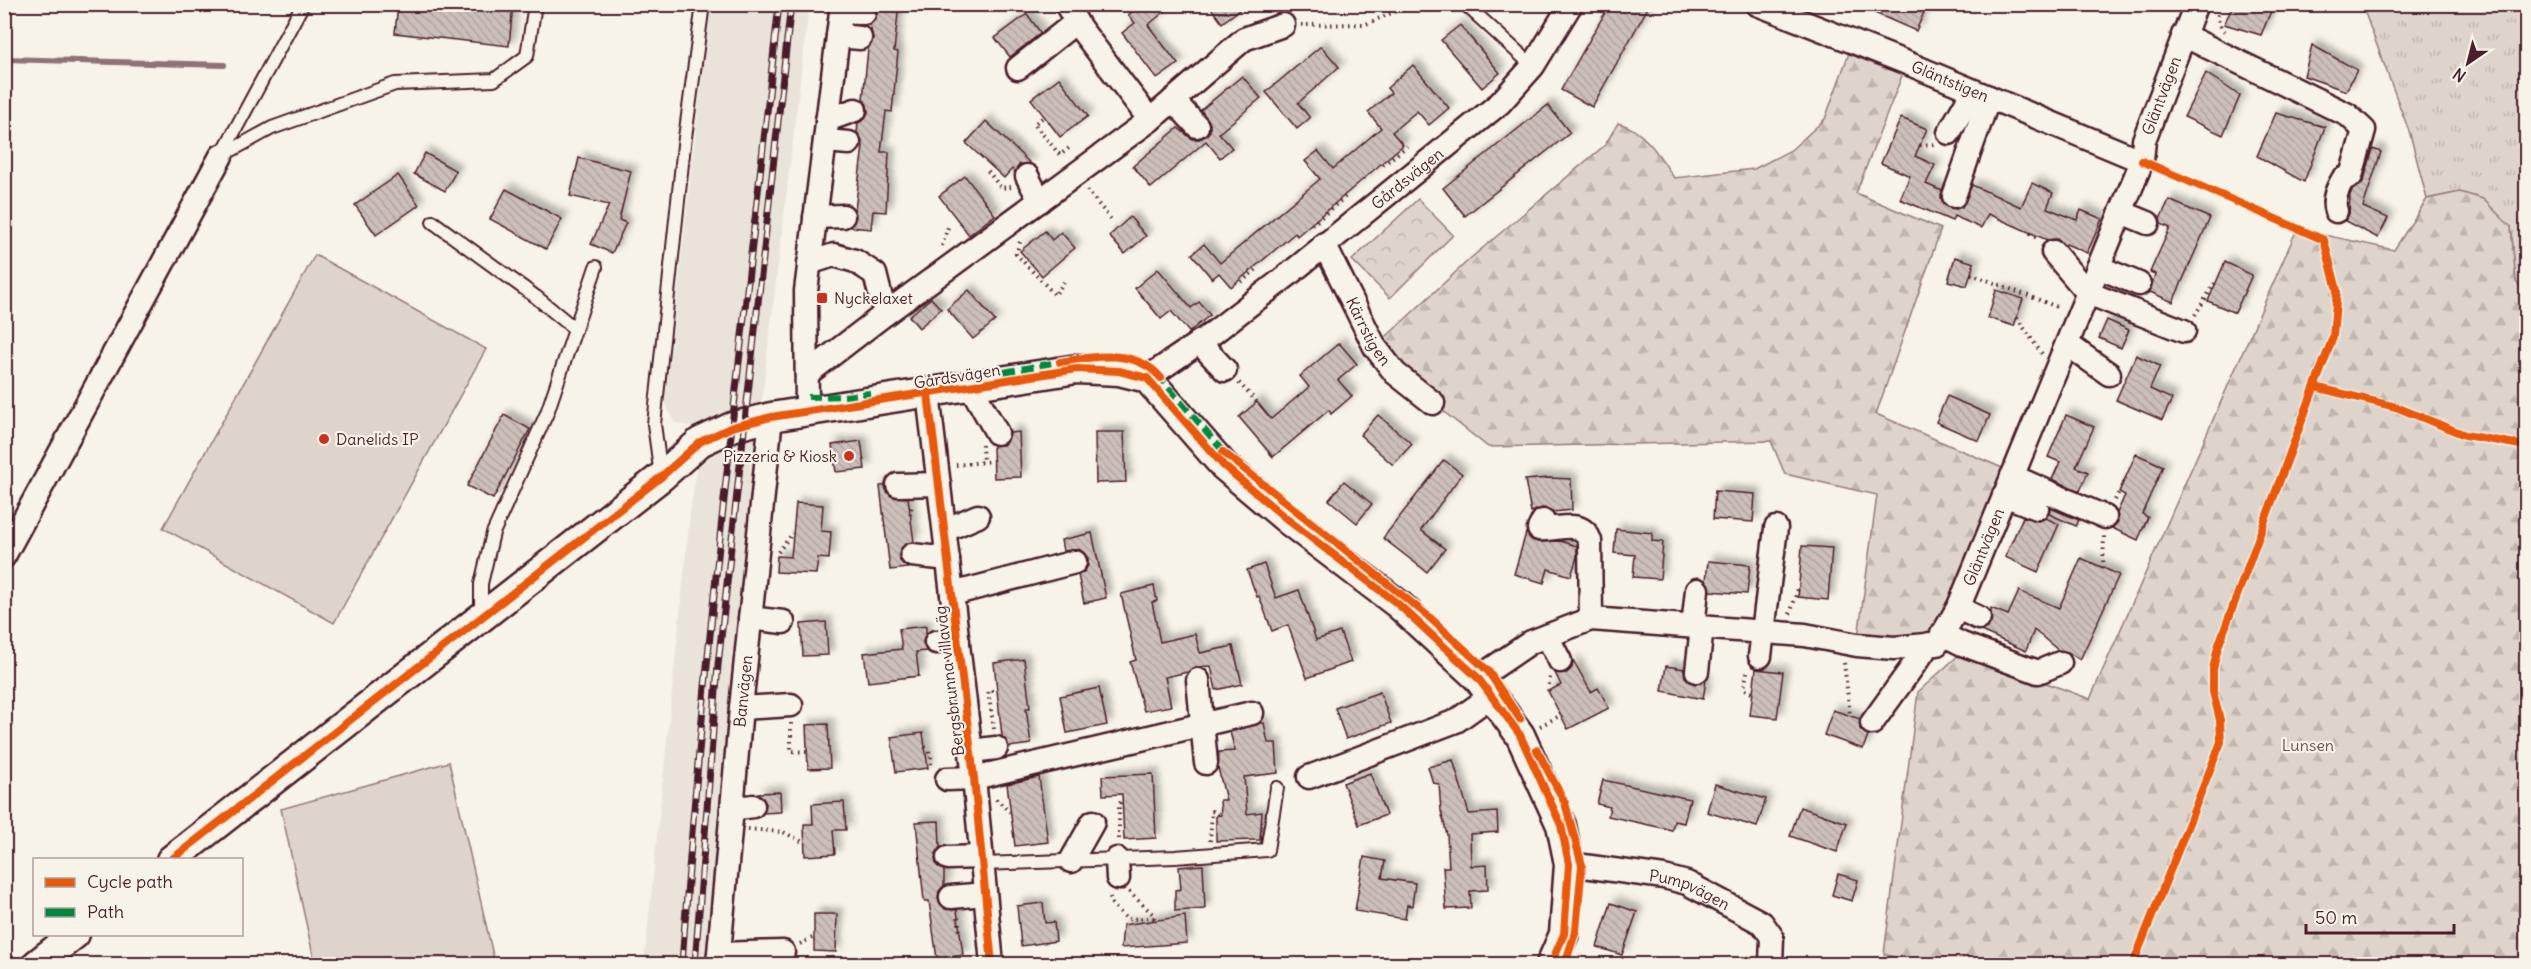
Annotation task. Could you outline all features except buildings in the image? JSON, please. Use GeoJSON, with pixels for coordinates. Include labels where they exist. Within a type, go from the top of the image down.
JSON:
{"type":"FeatureCollection","features":[{"type":"Feature","properties":{"kind":"street","name":"Gårdsvägen"},"geometry":{"type":"LineString","coordinates":[[174,858],[661,477],[700,442],[732,427],[771,417],[1077,369],[1119,371],[1147,378],[1288,275],[1324,244],[1408,180],[1500,103],[1533,66],[1571,4]]}},
{"type":"Feature","properties":{"kind":"street","name":"Gläntstigen"},"geometry":{"type":"LineString","coordinates":[[1757,4],[2142,161]]}},
{"type":"Feature","properties":{"kind":"street","name":"Gläntvägen"},"geometry":{"type":"LineString","coordinates":[[1872,723],[1958,608],[2012,477],[2056,355],[2079,315],[2142,161],[2144,140],[2196,4]]}},
{"type":"Feature","properties":{"kind":"street"},"geometry":{"type":"LineString","coordinates":[[807,411],[806,291],[826,130],[849,37],[841,8],[864,13]]}},
{"type":"Feature","properties":{"kind":"street"},"geometry":{"type":"LineString","coordinates":[[1018,68],[1071,13],[1150,120]]}},
{"type":"Feature","properties":{"kind":"street"},"geometry":{"type":"LineString","coordinates":[[807,374],[1150,120],[1244,39],[1283,25]]}},
{"type":"Feature","properties":{"kind":"street"},"geometry":{"type":"LineString","coordinates":[[1853,42],[1877,30]]}},
{"type":"Feature","properties":{"kind":"street"},"geometry":{"type":"LineString","coordinates":[[2183,35],[2228,49],[2348,115],[2364,130],[2355,168],[2351,176],[2343,179],[2338,188],[2333,204],[2336,211]]}},
{"type":"Feature","properties":{"kind":"street"},"geometry":{"type":"LineString","coordinates":[[1949,133],[1981,94]]}},
{"type":"Feature","properties":{"kind":"street"},"geometry":{"type":"LineString","coordinates":[[1954,196],[1981,94]]}},
{"type":"Feature","properties":{"kind":"street"},"geometry":{"type":"LineString","coordinates":[[1173,100],[1197,126]]}},
{"type":"Feature","properties":{"kind":"street"},"geometry":{"type":"LineString","coordinates":[[826,130],[855,110]]}},
{"type":"Feature","properties":{"kind":"street"},"geometry":{"type":"LineString","coordinates":[[826,130],[849,143]]}},
{"type":"Feature","properties":{"kind":"street"},"geometry":{"type":"LineString","coordinates":[[4,556],[221,156]]}},
{"type":"Feature","properties":{"kind":"street"},"geometry":{"type":"LineString","coordinates":[[1019,181],[1040,201]]}},
{"type":"Feature","properties":{"kind":"street"},"geometry":{"type":"LineString","coordinates":[[2121,212],[2148,223]]}},
{"type":"Feature","properties":{"kind":"street"},"geometry":{"type":"LineString","coordinates":[[815,217],[843,216]]}},
{"type":"Feature","properties":{"kind":"street","name":"Kärrstigen"},"geometry":{"type":"LineString","coordinates":[[1324,244],[1375,347],[1395,373],[1433,403]]}},
{"type":"Feature","properties":{"kind":"street"},"geometry":{"type":"LineString","coordinates":[[2053,252],[2088,293],[2184,331]]}},
{"type":"Feature","properties":{"kind":"street"},"geometry":{"type":"LineString","coordinates":[[809,263],[834,255],[855,261],[875,274],[885,314]]}},
{"type":"Feature","properties":{"kind":"street"},"geometry":{"type":"LineString","coordinates":[[2098,267],[2139,284]]}},
{"type":"Feature","properties":{"kind":"street"},"geometry":{"type":"LineString","coordinates":[[1199,342],[1225,370]]}},
{"type":"Feature","properties":{"kind":"street"},"geometry":{"type":"LineString","coordinates":[[2056,355],[2109,374]]}},
{"type":"Feature","properties":{"kind":"street"},"geometry":{"type":"LineString","coordinates":[[1147,378],[1224,466],[1288,520],[1398,604],[1485,687],[1520,735],[1560,825],[1569,864],[1564,934],[1551,964]]}},
{"type":"Feature","properties":{"kind":"street"},"geometry":{"type":"LineString","coordinates":[[972,387],[997,433]]}},
{"type":"Feature","properties":{"kind":"street","name":"Bergsbrunna villaväg"},"geometry":{"type":"LineString","coordinates":[[928,394],[952,594],[947,642],[971,751],[989,796],[982,861],[992,964]]}},
{"type":"Feature","properties":{"kind":"street","name":"Banvägen"},"geometry":{"type":"LineString","coordinates":[[719,959],[738,814],[741,708],[750,618],[761,564],[771,417]]}},
{"type":"Feature","properties":{"kind":"street"},"geometry":{"type":"LineString","coordinates":[[2012,477],[2044,473]]}},
{"type":"Feature","properties":{"kind":"street"},"geometry":{"type":"LineString","coordinates":[[898,485],[938,476]]}},
{"type":"Feature","properties":{"kind":"street"},"geometry":{"type":"LineString","coordinates":[[2012,477],[2037,508]]}},
{"type":"Feature","properties":{"kind":"street"},"geometry":{"type":"LineString","coordinates":[[2012,477],[2105,517]]}},
{"type":"Feature","properties":{"kind":"street"},"geometry":{"type":"LineString","coordinates":[[945,530],[978,516]]}},
{"type":"Feature","properties":{"kind":"street"},"geometry":{"type":"LineString","coordinates":[[1543,520],[1539,529],[1581,519],[1590,541],[1586,570],[1591,619]]}},
{"type":"Feature","properties":{"kind":"street"},"geometry":{"type":"LineString","coordinates":[[1760,656],[1776,528]]}},
{"type":"Feature","properties":{"kind":"street"},"geometry":{"type":"LineString","coordinates":[[912,555],[948,559]]}},
{"type":"Feature","properties":{"kind":"street"},"geometry":{"type":"LineString","coordinates":[[952,594],[1075,562]]}},
{"type":"Feature","properties":{"kind":"street"},"geometry":{"type":"LineString","coordinates":[[1697,590],[1697,671]]}},
{"type":"Feature","properties":{"kind":"street"},"geometry":{"type":"LineString","coordinates":[[1958,608],[1979,618]]}},
{"type":"Feature","properties":{"kind":"street"},"geometry":{"type":"LineString","coordinates":[[750,618],[783,622]]}},
{"type":"Feature","properties":{"kind":"street"},"geometry":{"type":"LineString","coordinates":[[1309,777],[1456,721],[1485,687],[1531,642],[1591,619],[1762,632],[1792,626],[1842,642],[1894,648],[1936,639],[1962,644],[2038,672],[2060,663]]}},
{"type":"Feature","properties":{"kind":"street"},"geometry":{"type":"LineString","coordinates":[[1547,636],[1560,661]]}},
{"type":"Feature","properties":{"kind":"street"},"geometry":{"type":"LineString","coordinates":[[1198,680],[1206,763]]}},
{"type":"Feature","properties":{"kind":"street"},"geometry":{"type":"LineString","coordinates":[[741,708],[791,705]]}},
{"type":"Feature","properties":{"kind":"street","name":"Bergsbrunna villaväg"},"geometry":{"type":"LineString","coordinates":[[989,796],[1202,723],[1252,713]]}},
{"type":"Feature","properties":{"kind":"street"},"geometry":{"type":"LineString","coordinates":[[971,751],[996,748]]}},
{"type":"Feature","properties":{"kind":"street"},"geometry":{"type":"LineString","coordinates":[[947,779],[989,796]]}},
{"type":"Feature","properties":{"kind":"street"},"geometry":{"type":"LineString","coordinates":[[1071,861],[1093,822]]}},
{"type":"Feature","properties":{"kind":"street"},"geometry":{"type":"LineString","coordinates":[[948,858],[982,861]]}},
{"type":"Feature","properties":{"kind":"street","name":"Pumpvägen"},"geometry":{"type":"LineString","coordinates":[[1569,864],[1664,877],[1687,883],[1762,923],[1772,937],[1771,964]]}},
{"type":"Feature","properties":{"kind":"street"},"geometry":{"type":"LineString","coordinates":[[951,897],[985,894]]}},
{"type":"Feature","properties":{"kind":"street"},"geometry":{"type":"LineString","coordinates":[[37,964],[72,936]]}},
{"type":"Feature","properties":{"kind":"street"},"geometry":{"type":"LineString","coordinates":[[719,959],[783,952]]}},
{"type":"Feature","properties":{"kind":"lane"},"geometry":{"type":"LineString","coordinates":[[221,156],[303,4]]}},
{"type":"Feature","properties":{"kind":"lane"},"geometry":{"type":"LineString","coordinates":[[221,156],[272,128],[395,84],[494,80],[527,56],[535,4]]}},
{"type":"Feature","properties":{"kind":"lane"},"geometry":{"type":"LineString","coordinates":[[661,477],[654,424],[684,145],[703,4]]}},
{"type":"Feature","properties":{"kind":"lane"},"geometry":{"type":"LineString","coordinates":[[1466,4],[1533,66]]}},
{"type":"Feature","properties":{"kind":"lane"},"geometry":{"type":"LineString","coordinates":[[433,222],[536,297],[575,329]]}},
{"type":"Feature","properties":{"kind":"lane"},"geometry":{"type":"LineString","coordinates":[[480,618],[481,584],[493,533],[547,413],[596,267]]}},
{"type":"Feature","properties":{"kind":"lane"},"geometry":{"type":"LineString","coordinates":[[982,861],[1071,861],[1113,865],[1267,850],[1277,789]]}},
{"type":"Feature","properties":{"kind":"path"},"geometry":{"type":"LineString","coordinates":[[1283,25],[1366,24],[1413,4]]}},
{"type":"Feature","properties":{"kind":"path"},"geometry":{"type":"LineString","coordinates":[[2219,4],[2216,9],[2219,24],[2228,49]]}},
{"type":"Feature","properties":{"kind":"path"},"geometry":{"type":"LineString","coordinates":[[1042,118],[1034,124],[1060,155],[1069,148]]}},
{"type":"Feature","properties":{"kind":"path"},"geometry":{"type":"LineString","coordinates":[[1383,165],[1407,146]]}},
{"type":"Feature","properties":{"kind":"path"},"geometry":{"type":"LineString","coordinates":[[988,171],[1001,189],[1019,181]]}},
{"type":"Feature","properties":{"kind":"path"},"geometry":{"type":"LineString","coordinates":[[1076,175],[1113,222]]}},
{"type":"Feature","properties":{"kind":"path"},"geometry":{"type":"LineString","coordinates":[[1304,232],[1346,196]]}},
{"type":"Feature","properties":{"kind":"path"},"geometry":{"type":"LineString","coordinates":[[940,252],[949,224]]}},
{"type":"Feature","properties":{"kind":"path"},"geometry":{"type":"LineString","coordinates":[[1023,236],[1016,254],[1055,295],[1064,282]]}},
{"type":"Feature","properties":{"kind":"path"},"geometry":{"type":"LineString","coordinates":[[1971,274],[2079,315]]}},
{"type":"Feature","properties":{"kind":"path"},"geometry":{"type":"LineString","coordinates":[[2184,331],[2217,280]]}},
{"type":"Feature","properties":{"kind":"path"},"geometry":{"type":"LineString","coordinates":[[2017,318],[2056,355]]}},
{"type":"Feature","properties":{"kind":"path"},"geometry":{"type":"LineString","coordinates":[[1225,370],[1257,402]]}},
{"type":"Feature","properties":{"kind":"path"},"geometry":{"type":"LineString","coordinates":[[938,476],[993,461]]}},
{"type":"Feature","properties":{"kind":"path"},"geometry":{"type":"LineString","coordinates":[[2103,568],[2105,517]]}},
{"type":"Feature","properties":{"kind":"path"},"geometry":{"type":"LineString","coordinates":[[1792,626],[1799,586]]}},
{"type":"Feature","properties":{"kind":"path"},"geometry":{"type":"LineString","coordinates":[[1842,642],[1850,716]]}},
{"type":"Feature","properties":{"kind":"path"},"geometry":{"type":"LineString","coordinates":[[996,748],[988,691],[997,691]]}},
{"type":"Feature","properties":{"kind":"path"},"geometry":{"type":"LineString","coordinates":[[791,705],[791,751],[807,752]]}},
{"type":"Feature","properties":{"kind":"path"},"geometry":{"type":"LineString","coordinates":[[1113,865],[1129,894],[1153,914],[1154,919],[1127,920],[1112,904],[1113,865],[1119,844],[1119,804],[1122,801]]}},
{"type":"Feature","properties":{"kind":"path"},"geometry":{"type":"LineString","coordinates":[[1209,854],[1212,811],[1221,815]]}},
{"type":"Feature","properties":{"kind":"path"},"geometry":{"type":"LineString","coordinates":[[738,814],[805,843]]}},
{"type":"Feature","properties":{"kind":"shaded area"},"geometry":{"type":"Polygon","coordinates":[[[710,5],[809,5],[761,407],[706,426],[695,427],[675,423],[665,402],[710,5]]]}},
{"type":"Feature","properties":{"kind":"shaded area"},"geometry":{"type":"Polygon","coordinates":[[[759,433],[709,964],[644,964],[691,506],[699,458],[718,443],[759,433]]]}},
{"type":"Feature","properties":{"kind":"green space"},"geometry":{"type":"Polygon","coordinates":[[[2362,5],[2526,5],[2526,294],[2516,282],[2511,227],[2460,192],[2427,199],[2410,134],[2362,5]]]}},
{"type":"Feature","properties":{"kind":"green space"},"geometry":{"type":"Polygon","coordinates":[[[1853,42],[1907,63],[1856,193],[1941,229],[1876,414],[2014,473],[1937,644],[1857,645],[1877,495],[1785,474],[1771,441],[1488,447],[1395,373],[1375,347],[1472,257],[1605,145],[1618,123],[1636,131],[1644,138],[1674,178],[1754,169],[1791,150],[1825,119],[1853,42]]]}},
{"type":"Feature","properties":{"kind":"green space","name":"Lunsen"},"geometry":{"type":"Polygon","coordinates":[[[2460,192],[2483,199],[2511,227],[2516,282],[2526,294],[2526,964],[1917,964],[1884,954],[1918,692],[1962,652],[2090,699],[2297,229],[2394,250],[2427,199],[2460,192]]]}},
{"type":"Feature","properties":{"kind":"green space"},"geometry":{"type":"Polygon","coordinates":[[[1418,199],[1453,235],[1390,298],[1352,260],[1418,199]]]}},
{"type":"Feature","properties":{"kind":"green space","name":"Danelids IP"},"geometry":{"type":"Polygon","coordinates":[[[315,255],[486,349],[334,623],[163,528],[315,255]]]}},
{"type":"Feature","properties":{"kind":"green space"},"geometry":{"type":"Polygon","coordinates":[[[449,762],[495,964],[315,964],[281,809],[449,762]]]}},
{"type":"Feature","properties":{"kind":"waterway"},"geometry":{"type":"LineString","coordinates":[[4,59],[224,65]]}},
{"type":"Feature","properties":{"kind":"railway"},"geometry":{"type":"LineString","coordinates":[[682,964],[713,604],[779,4]]}},
{"type":"Feature","properties":{"kind":"railway"},"geometry":{"type":"LineString","coordinates":[[695,964],[718,665],[791,4]]}},
{"type":"Feature","properties":{"kind":"marked path"},"geometry":{"type":"LineString","coordinates":[[1004,372],[1063,361]]}},
{"type":"Feature","properties":{"kind":"marked path"},"geometry":{"type":"LineString","coordinates":[[1157,374],[1227,456]]}},
{"type":"Feature","properties":{"kind":"marked path"},"geometry":{"type":"LineString","coordinates":[[808,397],[870,393]]}},
{"type":"Feature","properties":{"kind":"cycle path"},"geometry":{"type":"LineString","coordinates":[[2133,964],[2221,742],[2220,720],[2213,692],[2213,669],[2218,647],[2333,337],[2337,290],[2324,240],[2142,161]]}},
{"type":"Feature","properties":{"kind":"cycle path"},"geometry":{"type":"LineString","coordinates":[[1060,362],[1114,356],[1127,358],[1151,368],[1161,378]]}},
{"type":"Feature","properties":{"kind":"cycle path"},"geometry":{"type":"LineString","coordinates":[[174,858],[661,477],[700,442],[732,427],[771,417],[1077,369],[1119,371],[1147,378],[1224,466],[1288,520],[1398,604],[1478,678],[1520,735],[1561,825],[1569,864],[1564,934],[1551,964]]}},
{"type":"Feature","properties":{"kind":"cycle path"},"geometry":{"type":"LineString","coordinates":[[2315,387],[2396,407],[2465,435],[2526,446]]}},
{"type":"Feature","properties":{"kind":"cycle path"},"geometry":{"type":"LineString","coordinates":[[928,394],[974,778],[992,964]]}},
{"type":"Feature","properties":{"kind":"cycle path"},"geometry":{"type":"LineString","coordinates":[[1223,452],[1428,616],[1488,671],[1520,719]]}},
{"type":"Feature","properties":{"kind":"cycle path"},"geometry":{"type":"LineString","coordinates":[[1537,750],[1565,803],[1582,865],[1576,930],[1565,964]]}},
{"type":"Feature","properties":{"kind":"place","name":"Nyckelaxet"},"geometry":{"type":"Point","coordinates":[822,298]}},
{"type":"Feature","properties":{"kind":"place","name":"Danelids IP"},"geometry":{"type":"Point","coordinates":[324,439]}},
{"type":"Feature","properties":{"kind":"place","name":"Pizzeria & Kiosk"},"geometry":{"type":"Point","coordinates":[849,456]}}]}
